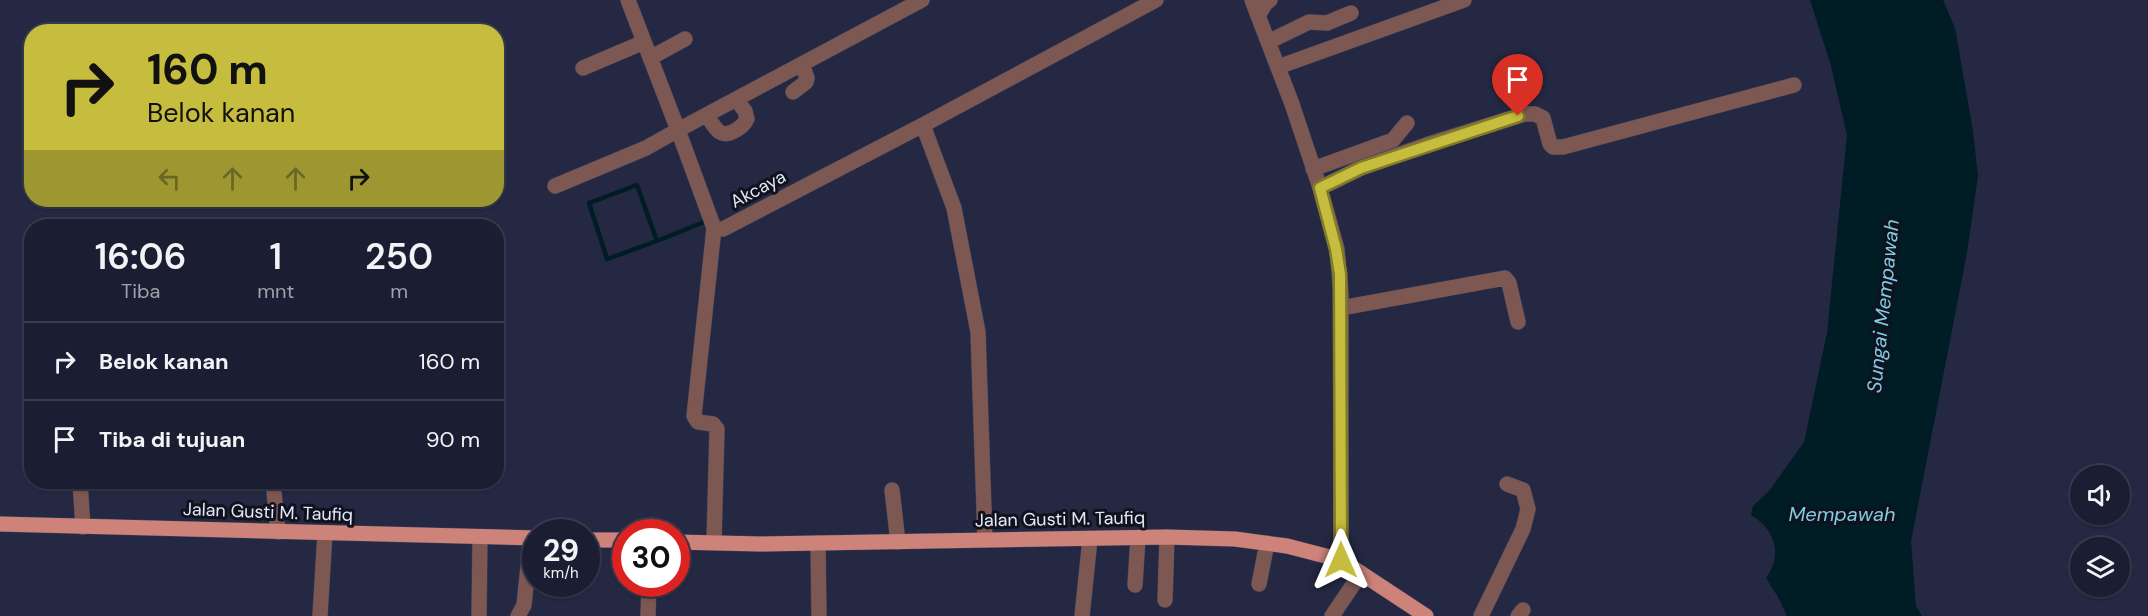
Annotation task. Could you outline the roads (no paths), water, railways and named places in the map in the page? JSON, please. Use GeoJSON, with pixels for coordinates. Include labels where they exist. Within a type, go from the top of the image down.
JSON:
{"type":"FeatureCollection","features":[{"type":"Feature","properties":{"kind":"main road","name":"Jalan Gusti M. Taufiq"},"geometry":{"type":"LineString","coordinates":[[0,524],[522,538]]}},
{"type":"Feature","properties":{"kind":"main road","name":"Jalan Gusti M. Taufiq"},"geometry":{"type":"LineString","coordinates":[[690,542],[818,543],[1167,537],[1235,539],[1267,543],[1341,560],[1426,616]]}},
{"type":"Feature","properties":{"kind":"street","name":"Akcaya"},"geometry":{"type":"LineString","coordinates":[[628,0],[714,228],[723,229],[1156,0]]}},
{"type":"Feature","properties":{"kind":"street"},"geometry":{"type":"LineString","coordinates":[[555,186],[646,148],[922,0]]}},
{"type":"Feature","properties":{"kind":"street"},"geometry":{"type":"LineString","coordinates":[[1252,0],[1314,169],[1336,249],[1340,274],[1341,560]]}},
{"type":"Feature","properties":{"kind":"street"},"geometry":{"type":"LineString","coordinates":[[1258,16],[1270,0]]}},
{"type":"Feature","properties":{"kind":"street"},"geometry":{"type":"LineString","coordinates":[[1278,67],[1464,0]]}},
{"type":"Feature","properties":{"kind":"street"},"geometry":{"type":"LineString","coordinates":[[1269,42],[1309,22],[1327,24],[1351,14]]}},
{"type":"Feature","properties":{"kind":"street"},"geometry":{"type":"LineString","coordinates":[[650,58],[685,39]]}},
{"type":"Feature","properties":{"kind":"street"},"geometry":{"type":"LineString","coordinates":[[583,68],[644,42]]}},
{"type":"Feature","properties":{"kind":"street"},"geometry":{"type":"LineString","coordinates":[[793,92],[806,82],[807,78],[801,64]]}},
{"type":"Feature","properties":{"kind":"street"},"geometry":{"type":"LineString","coordinates":[[1320,188],[1361,168],[1526,114],[1535,114],[1543,118],[1550,144],[1553,147],[1563,147],[1794,85]]}},
{"type":"Feature","properties":{"kind":"street"},"geometry":{"type":"LineString","coordinates":[[707,115],[719,133],[723,135],[731,133],[747,120],[745,111],[736,99]]}},
{"type":"Feature","properties":{"kind":"street"},"geometry":{"type":"LineString","coordinates":[[1314,169],[1393,140],[1407,123]]}},
{"type":"Feature","properties":{"kind":"street"},"geometry":{"type":"LineString","coordinates":[[923,125],[954,208],[978,332],[984,540]]}},
{"type":"Feature","properties":{"kind":"street"},"geometry":{"type":"LineString","coordinates":[[714,228],[694,416],[698,422],[713,424],[717,429],[714,542]]}},
{"type":"Feature","properties":{"kind":"street"},"geometry":{"type":"LineString","coordinates":[[1341,308],[1505,278],[1509,283],[1518,322]]}},
{"type":"Feature","properties":{"kind":"street"},"geometry":{"type":"LineString","coordinates":[[1481,616],[1523,529],[1528,509],[1523,490],[1507,484]]}},
{"type":"Feature","properties":{"kind":"street"},"geometry":{"type":"LineString","coordinates":[[80,489],[83,526]]}},
{"type":"Feature","properties":{"kind":"street"},"geometry":{"type":"LineString","coordinates":[[274,489],[278,532]]}},
{"type":"Feature","properties":{"kind":"street"},"geometry":{"type":"LineString","coordinates":[[892,490],[898,542]]}},
{"type":"Feature","properties":{"kind":"street"},"geometry":{"type":"LineString","coordinates":[[320,616],[325,533]]}},
{"type":"Feature","properties":{"kind":"street"},"geometry":{"type":"LineString","coordinates":[[479,616],[480,537]]}},
{"type":"Feature","properties":{"kind":"street"},"geometry":{"type":"LineString","coordinates":[[1165,600],[1167,537]]}},
{"type":"Feature","properties":{"kind":"street"},"geometry":{"type":"LineString","coordinates":[[1082,616],[1090,538]]}},
{"type":"Feature","properties":{"kind":"street"},"geometry":{"type":"LineString","coordinates":[[1135,585],[1138,538]]}},
{"type":"Feature","properties":{"kind":"street"},"geometry":{"type":"LineString","coordinates":[[818,543],[819,616]]}},
{"type":"Feature","properties":{"kind":"street"},"geometry":{"type":"LineString","coordinates":[[1259,585],[1267,543]]}},
{"type":"Feature","properties":{"kind":"street"},"geometry":{"type":"LineString","coordinates":[[1332,616],[1361,573]]}},
{"type":"Feature","properties":{"kind":"street"},"geometry":{"type":"LineString","coordinates":[[518,616],[525,597]]}},
{"type":"Feature","properties":{"kind":"street"},"geometry":{"type":"LineString","coordinates":[[648,616],[649,597]]}},
{"type":"Feature","properties":{"kind":"water","name":"Mempawah"},"geometry":{"type":"Polygon","coordinates":[[[1810,0],[1943,0],[1955,28],[1973,131],[1978,176],[1967,253],[1911,541],[1916,606],[1922,616],[1787,616],[1766,578],[1774,560],[1774,543],[1766,528],[1751,515],[1753,506],[1769,491],[1804,442],[1827,333],[1847,135],[1831,66],[1810,0]]]}},
{"type":"Feature","properties":{"kind":"waterway"},"geometry":{"type":"LineString","coordinates":[[657,241],[607,259],[589,203],[637,185],[657,241],[704,222]]}},
{"type":"Feature","properties":{"kind":"water label","name":"Sungai Mempawah"},"geometry":{"type":"Point","coordinates":[1883,306]}}]}
